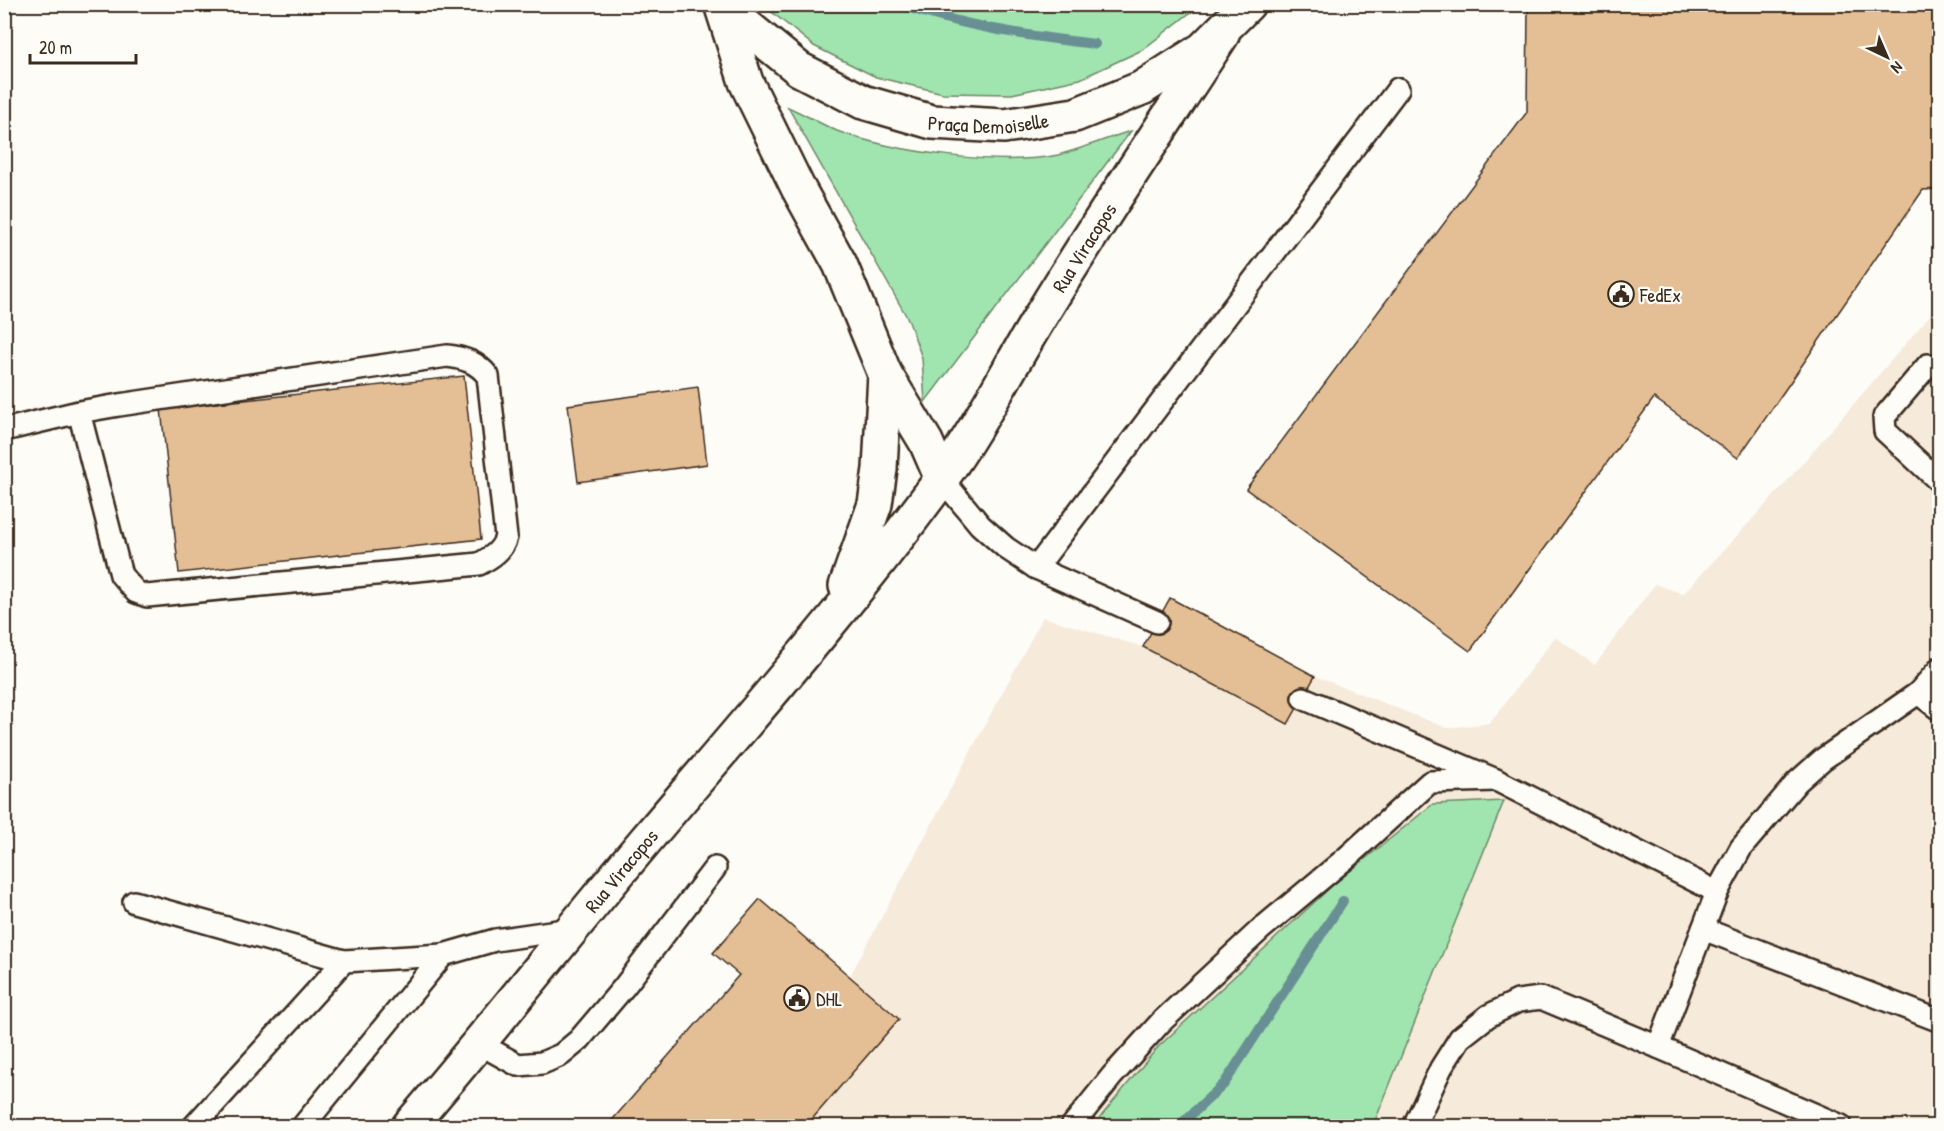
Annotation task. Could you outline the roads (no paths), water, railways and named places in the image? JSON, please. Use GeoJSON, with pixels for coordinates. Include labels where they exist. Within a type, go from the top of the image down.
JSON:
{"type":"FeatureCollection","features":[{"type":"Feature","properties":{"kind":"street","name":"Rua Viracopos"},"geometry":{"type":"LineString","coordinates":[[721,4],[746,82],[798,188],[840,264],[885,374],[926,442],[942,479]]}},
{"type":"Feature","properties":{"kind":"street","name":"Praça Demoiselle"},"geometry":{"type":"LineString","coordinates":[[728,4],[744,24],[799,69],[863,102],[932,122],[1004,126],[1075,115],[1142,88],[1203,49],[1240,13]]}},
{"type":"Feature","properties":{"kind":"street","name":"Rua Viracopos"},"geometry":{"type":"LineString","coordinates":[[409,1126],[480,1044],[571,929],[835,616],[942,479],[1137,162],[1240,13]]}},
{"type":"Feature","properties":{"kind":"street","name":"Rua Viracopos"},"geometry":{"type":"LineString","coordinates":[[835,616],[875,504],[880,469],[885,374]]}},
{"type":"Feature","properties":{"kind":"lane"},"geometry":{"type":"LineString","coordinates":[[1036,568],[1398,89]]}},
{"type":"Feature","properties":{"kind":"lane"},"geometry":{"type":"LineString","coordinates":[[4,430],[80,412],[447,356],[463,358],[480,366],[488,376],[506,537],[503,546],[492,557],[479,564],[147,596],[136,592],[121,575],[80,412]]}},
{"type":"Feature","properties":{"kind":"lane"},"geometry":{"type":"LineString","coordinates":[[1928,365],[1884,417],[1885,431],[1940,482]]}},
{"type":"Feature","properties":{"kind":"lane"},"geometry":{"type":"LineString","coordinates":[[942,479],[981,525],[1005,548],[1036,568],[1157,622]]}},
{"type":"Feature","properties":{"kind":"lane"},"geometry":{"type":"LineString","coordinates":[[1658,1047],[1717,892],[1741,848],[1797,782],[1822,759],[1918,693],[1940,668]]}},
{"type":"Feature","properties":{"kind":"lane"},"geometry":{"type":"LineString","coordinates":[[1918,693],[1940,710]]}},
{"type":"Feature","properties":{"kind":"lane"},"geometry":{"type":"LineString","coordinates":[[1303,698],[1496,780],[1717,892]]}},
{"type":"Feature","properties":{"kind":"lane"},"geometry":{"type":"LineString","coordinates":[[1072,1126],[1112,1076],[1161,1022],[1261,929],[1345,859],[1430,782],[1496,780]]}},
{"type":"Feature","properties":{"kind":"lane"},"geometry":{"type":"LineString","coordinates":[[480,1044],[518,1065],[542,1063],[561,1055],[579,1040],[624,987],[715,868]]}},
{"type":"Feature","properties":{"kind":"lane"},"geometry":{"type":"LineString","coordinates":[[134,902],[344,961],[443,955],[495,940],[571,929]]}},
{"type":"Feature","properties":{"kind":"lane"},"geometry":{"type":"LineString","coordinates":[[1703,929],[1940,1021]]}},
{"type":"Feature","properties":{"kind":"lane"},"geometry":{"type":"LineString","coordinates":[[303,1126],[443,955]]}},
{"type":"Feature","properties":{"kind":"lane"},"geometry":{"type":"LineString","coordinates":[[194,1126],[344,961]]}},
{"type":"Feature","properties":{"kind":"lane"},"geometry":{"type":"LineString","coordinates":[[1414,1126],[1441,1068],[1460,1038],[1488,1016],[1518,1001],[1540,998],[1841,1126]]}},
{"type":"Feature","properties":{"kind":"waterway"},"geometry":{"type":"LineString","coordinates":[[898,4],[995,29],[1095,44]]}},
{"type":"Feature","properties":{"kind":"waterway"},"geometry":{"type":"LineString","coordinates":[[1179,1126],[1224,1084],[1343,901]]}},
{"type":"Feature","properties":{"kind":"place","name":"FedEx"},"geometry":{"type":"Point","coordinates":[1621,294]}},
{"type":"Feature","properties":{"kind":"place","name":"DHL"},"geometry":{"type":"Point","coordinates":[797,998]}}]}
